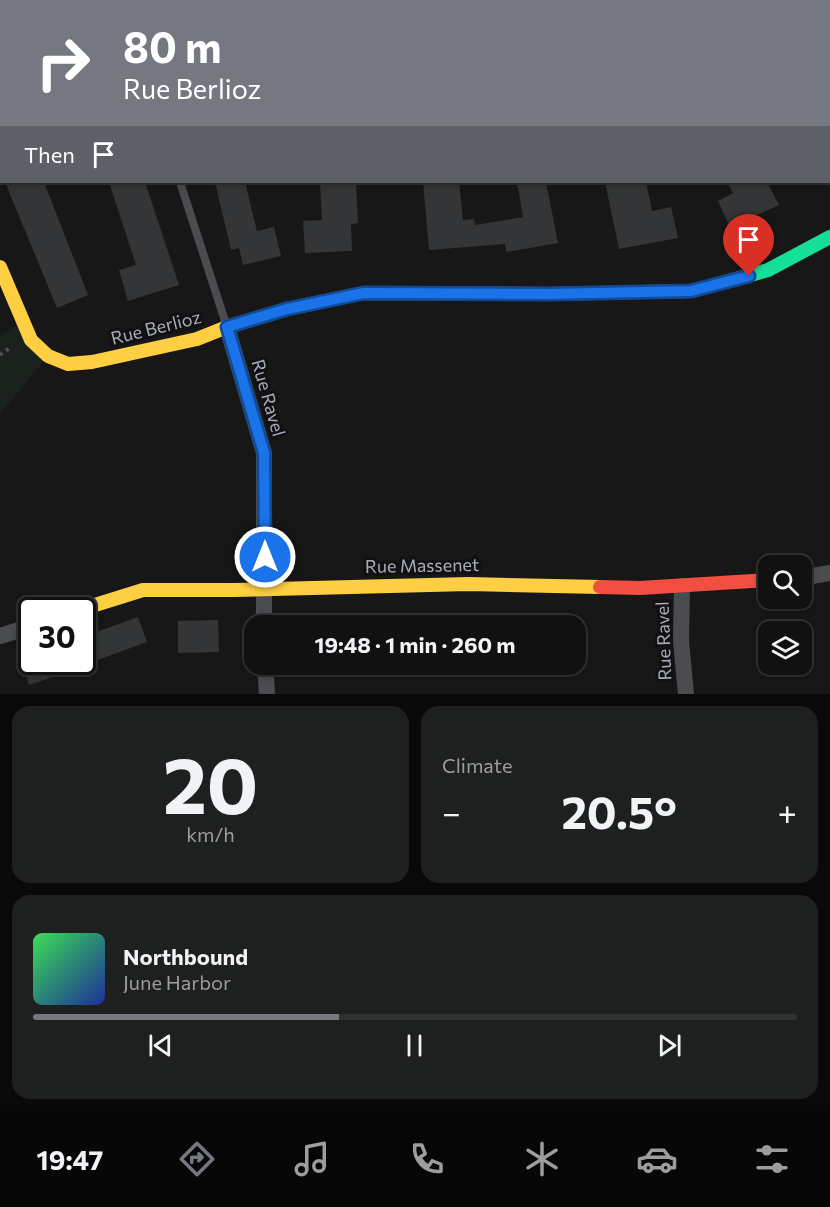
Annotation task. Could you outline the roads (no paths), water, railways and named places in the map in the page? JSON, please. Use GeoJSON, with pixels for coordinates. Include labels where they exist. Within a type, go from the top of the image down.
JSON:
{"type":"FeatureCollection","features":[{"type":"Feature","properties":{"kind":"street","name":"Rue Berlioz"},"geometry":{"type":"LineString","coordinates":[[0,267],[31,340],[48,356],[68,364],[92,362],[197,339],[227,327],[287,309],[364,293],[548,294],[691,291],[768,270],[830,237]]}},
{"type":"Feature","properties":{"kind":"street","name":"Rue Ravel"},"geometry":{"type":"LineString","coordinates":[[227,327],[264,453],[264,615]]}},
{"type":"Feature","properties":{"kind":"street"},"geometry":{"type":"LineString","coordinates":[[812,576],[830,573]]}},
{"type":"Feature","properties":{"kind":"street","name":"Rue Massenet"},"geometry":{"type":"LineString","coordinates":[[96,605],[143,590],[469,584],[640,588],[758,581]]}},
{"type":"Feature","properties":{"kind":"street","name":"Rue Ravel"},"geometry":{"type":"LineString","coordinates":[[682,586],[681,641],[686,694]]}},
{"type":"Feature","properties":{"kind":"street"},"geometry":{"type":"LineString","coordinates":[[0,636],[18,630]]}},
{"type":"Feature","properties":{"kind":"street"},"geometry":{"type":"LineString","coordinates":[[266,675],[267,694]]}},
{"type":"Feature","properties":{"kind":"lane"},"geometry":{"type":"LineString","coordinates":[[180,183],[227,327]]}}]}
